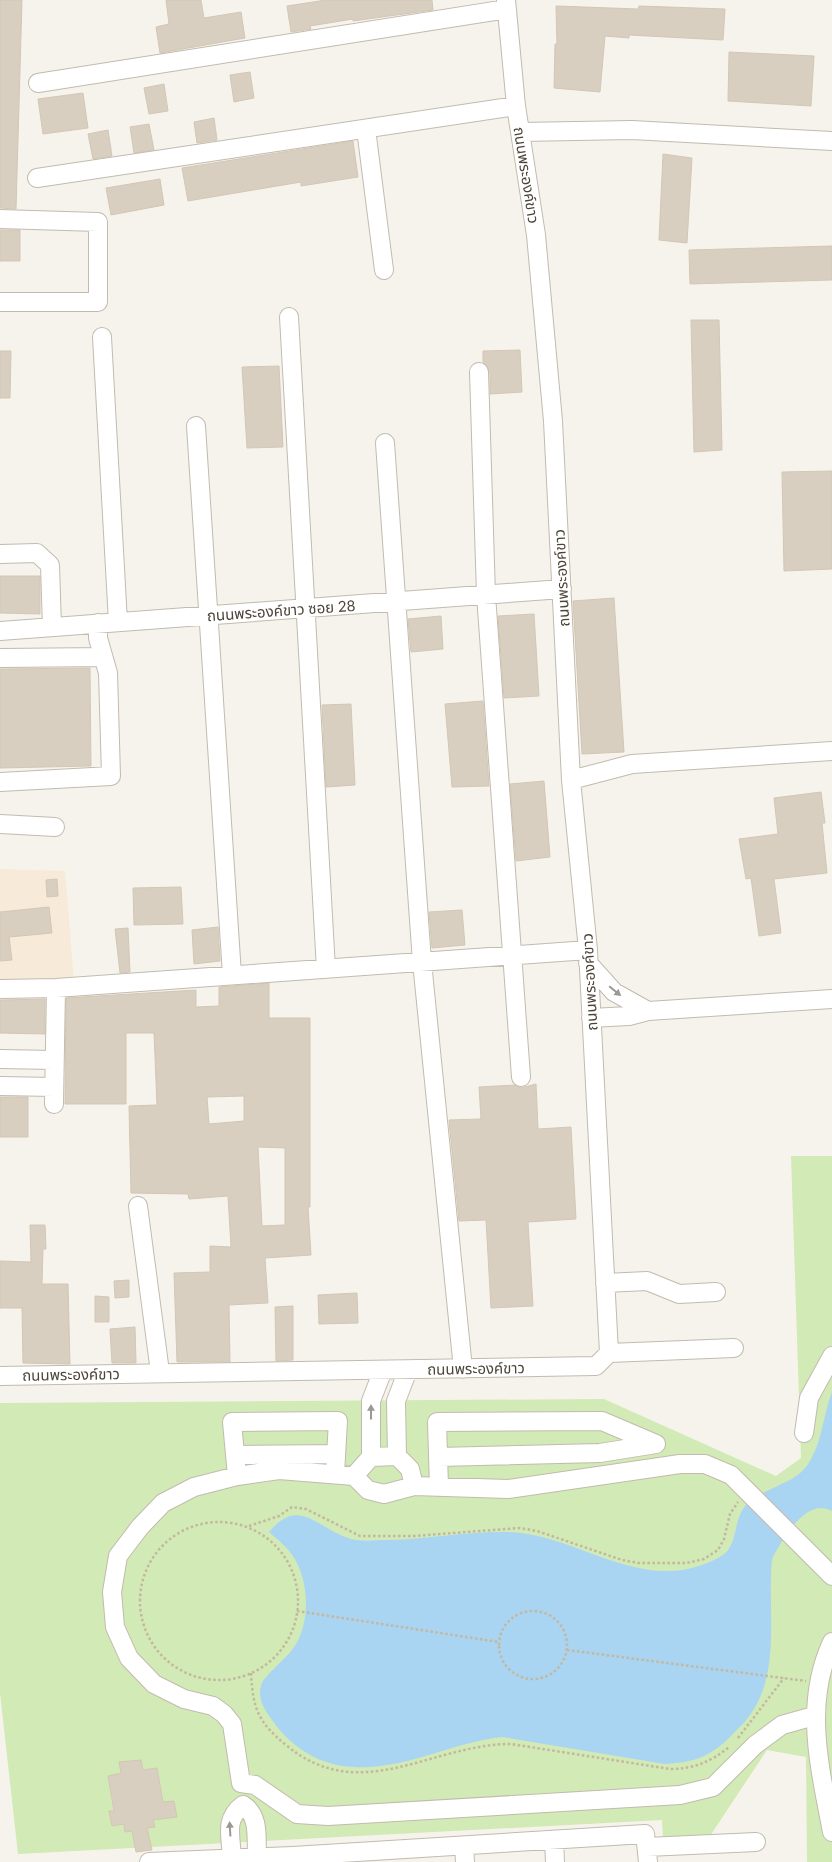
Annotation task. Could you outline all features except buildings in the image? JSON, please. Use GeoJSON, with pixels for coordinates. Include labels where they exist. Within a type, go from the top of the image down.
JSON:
{"type":"FeatureCollection","features":[{"type":"Feature","properties":{"kind":"street"},"geometry":{"type":"LineString","coordinates":[[38,83],[506,5]]}},
{"type":"Feature","properties":{"kind":"street","name":"ถนนพระองค์ขาว"},"geometry":{"type":"LineString","coordinates":[[0,1376],[596,1366],[609,1353],[588,957],[571,780],[553,421],[536,235],[516,106],[506,5]]}},
{"type":"Feature","properties":{"kind":"street"},"geometry":{"type":"LineString","coordinates":[[37,178],[516,106]]}},
{"type":"Feature","properties":{"kind":"street"},"geometry":{"type":"LineString","coordinates":[[366,129],[384,270]]}},
{"type":"Feature","properties":{"kind":"street"},"geometry":{"type":"LineString","coordinates":[[520,132],[632,130],[832,141]]}},
{"type":"Feature","properties":{"kind":"street"},"geometry":{"type":"LineString","coordinates":[[0,219],[98,222],[98,302],[0,302]]}},
{"type":"Feature","properties":{"kind":"street"},"geometry":{"type":"LineString","coordinates":[[289,317],[326,969]]}},
{"type":"Feature","properties":{"kind":"street"},"geometry":{"type":"LineString","coordinates":[[102,337],[118,622]]}},
{"type":"Feature","properties":{"kind":"street"},"geometry":{"type":"LineString","coordinates":[[479,372],[486,595],[521,1077]]}},
{"type":"Feature","properties":{"kind":"street"},"geometry":{"type":"LineString","coordinates":[[196,426],[232,975]]}},
{"type":"Feature","properties":{"kind":"street"},"geometry":{"type":"LineString","coordinates":[[385,442],[422,962],[463,1369]]}},
{"type":"Feature","properties":{"kind":"street"},"geometry":{"type":"LineString","coordinates":[[0,554],[37,553],[50,565],[52,627]]}},
{"type":"Feature","properties":{"kind":"street","name":"ถนนพระองค์ขาว ซอย 28"},"geometry":{"type":"LineString","coordinates":[[0,630],[562,589]]}},
{"type":"Feature","properties":{"kind":"street"},"geometry":{"type":"LineString","coordinates":[[0,782],[111,776],[108,673],[98,638],[98,623]]}},
{"type":"Feature","properties":{"kind":"street"},"geometry":{"type":"LineString","coordinates":[[0,658],[103,657]]}},
{"type":"Feature","properties":{"kind":"street"},"geometry":{"type":"LineString","coordinates":[[571,780],[632,764],[832,751]]}},
{"type":"Feature","properties":{"kind":"street"},"geometry":{"type":"LineString","coordinates":[[0,824],[55,826]]}},
{"type":"Feature","properties":{"kind":"street"},"geometry":{"type":"LineString","coordinates":[[0,989],[56,988],[511,954],[588,957],[614,992],[648,1011]]}},
{"type":"Feature","properties":{"kind":"street"},"geometry":{"type":"LineString","coordinates":[[0,1086],[54,1095],[56,988]]}},
{"type":"Feature","properties":{"kind":"street"},"geometry":{"type":"LineString","coordinates":[[591,1018],[629,1016],[648,1011],[832,999]]}},
{"type":"Feature","properties":{"kind":"street"},"geometry":{"type":"LineString","coordinates":[[0,1059],[54,1060]]}},
{"type":"Feature","properties":{"kind":"street"},"geometry":{"type":"LineString","coordinates":[[138,1206],[160,1372]]}},
{"type":"Feature","properties":{"kind":"street"},"geometry":{"type":"LineString","coordinates":[[605,1283],[647,1281],[679,1294],[716,1292]]}},
{"type":"Feature","properties":{"kind":"street"},"geometry":{"type":"LineString","coordinates":[[609,1353],[734,1348]]}},
{"type":"Feature","properties":{"kind":"street"},"geometry":{"type":"LineString","coordinates":[[804,1433],[809,1398],[832,1356]]}},
{"type":"Feature","properties":{"kind":"street"},"geometry":{"type":"LineString","coordinates":[[354,1476],[371,1457],[371,1401],[383,1370]]}},
{"type":"Feature","properties":{"kind":"street"},"geometry":{"type":"LineString","coordinates":[[408,1370],[396,1401],[397,1456],[410,1469],[414,1486]]}},
{"type":"Feature","properties":{"kind":"street"},"geometry":{"type":"LineString","coordinates":[[237,1476],[232,1422],[338,1420],[335,1474]]}},
{"type":"Feature","properties":{"kind":"street"},"geometry":{"type":"LineString","coordinates":[[438,1457],[600,1453],[656,1444],[602,1421],[437,1422],[438,1457],[439,1487]]}},
{"type":"Feature","properties":{"kind":"street"},"geometry":{"type":"LineString","coordinates":[[236,1455],[336,1454]]}},
{"type":"Feature","properties":{"kind":"street"},"geometry":{"type":"LineString","coordinates":[[371,1457],[397,1456]]}},
{"type":"Feature","properties":{"kind":"street"},"geometry":{"type":"LineString","coordinates":[[243,1806],[232,1724],[224,1714],[213,1706],[184,1699],[154,1684],[129,1658],[115,1627],[112,1592],[118,1556],[140,1527],[163,1502],[194,1487],[237,1476],[279,1470],[354,1476],[368,1490],[384,1494],[414,1486],[508,1488],[680,1464],[705,1464],[731,1475],[832,1576]]}},
{"type":"Feature","properties":{"kind":"street"},"geometry":{"type":"LineString","coordinates":[[832,1642],[824,1659],[818,1682],[814,1716],[816,1746],[832,1832]]}},
{"type":"Feature","properties":{"kind":"street"},"geometry":{"type":"LineString","coordinates":[[241,1783],[255,1785],[297,1814],[328,1816],[680,1795],[713,1787],[755,1745],[782,1725],[814,1716]]}},
{"type":"Feature","properties":{"kind":"street"},"geometry":{"type":"LineString","coordinates":[[243,1806],[251,1810],[255,1819],[257,1856]]}},
{"type":"Feature","properties":{"kind":"street"},"geometry":{"type":"LineString","coordinates":[[232,1858],[230,1819],[234,1812],[243,1806]]}},
{"type":"Feature","properties":{"kind":"street"},"geometry":{"type":"LineString","coordinates":[[149,1862],[257,1856],[293,1859],[464,1854],[554,1840],[645,1834],[647,1854],[756,1842]]}},
{"type":"Feature","properties":{"kind":"street"},"geometry":{"type":"LineString","coordinates":[[554,1840],[555,1862]]}},
{"type":"Feature","properties":{"kind":"path"},"geometry":{"type":"LineString","coordinates":[[249,1526],[279,1516],[292,1507],[306,1509],[360,1536],[414,1536],[520,1528],[537,1531],[630,1562],[688,1563],[704,1559],[718,1550],[724,1539],[730,1514],[749,1493]]}},
{"type":"Feature","properties":{"kind":"path"},"geometry":{"type":"LineString","coordinates":[[220,1521],[249,1526],[269,1540],[286,1560],[296,1584],[297,1611],[290,1636],[276,1657],[250,1673],[230,1680],[205,1680],[181,1671],[160,1655],[146,1633],[140,1607],[142,1581],[152,1557],[170,1538],[194,1525],[220,1521]]}},
{"type":"Feature","properties":{"kind":"path"},"geometry":{"type":"LineString","coordinates":[[297,1611],[499,1642]]}},
{"type":"Feature","properties":{"kind":"path"},"geometry":{"type":"LineString","coordinates":[[537,1611],[547,1614],[559,1624],[566,1639],[566,1650],[563,1661],[556,1670],[546,1677],[535,1680],[523,1678],[509,1668],[500,1654],[499,1642],[508,1622],[516,1616],[537,1611]]}},
{"type":"Feature","properties":{"kind":"path"},"geometry":{"type":"LineString","coordinates":[[566,1650],[818,1682]]}},
{"type":"Feature","properties":{"kind":"path"},"geometry":{"type":"LineString","coordinates":[[250,1673],[255,1711],[266,1726],[295,1753],[340,1772],[361,1774],[396,1768],[458,1750],[490,1744],[511,1744],[670,1769],[690,1769],[705,1763],[731,1745]]}},
{"type":"Feature","properties":{"kind":"path"},"geometry":{"type":"LineString","coordinates":[[736,1741],[784,1678]]}},
{"type":"Feature","properties":{"kind":"shaded area"},"geometry":{"type":"Polygon","coordinates":[[[0,869],[65,871],[74,981],[0,984],[0,869]]]}},
{"type":"Feature","properties":{"kind":"green space"},"geometry":{"type":"Polygon","coordinates":[[[791,1156],[832,1156],[832,1862],[807,1862],[806,1757],[767,1750],[708,1839],[663,1840],[662,1820],[18,1854],[0,1693],[0,1403],[604,1399],[776,1476],[801,1458],[791,1156]]]}},
{"type":"Feature","properties":{"kind":"water"},"geometry":{"type":"Polygon","coordinates":[[[832,1392],[832,1511],[822,1508],[804,1515],[796,1522],[782,1541],[772,1559],[771,1638],[767,1677],[761,1695],[752,1712],[743,1724],[717,1749],[694,1760],[665,1764],[502,1737],[465,1744],[392,1764],[373,1767],[341,1766],[317,1758],[296,1745],[286,1737],[265,1709],[260,1696],[262,1683],[292,1650],[303,1628],[305,1616],[305,1591],[299,1566],[288,1550],[269,1532],[280,1521],[290,1516],[300,1515],[351,1539],[369,1541],[479,1533],[509,1532],[533,1535],[557,1541],[629,1566],[677,1571],[702,1565],[726,1553],[731,1545],[742,1510],[746,1505],[760,1494],[793,1478],[806,1467],[816,1450],[832,1392]]]}}]}
